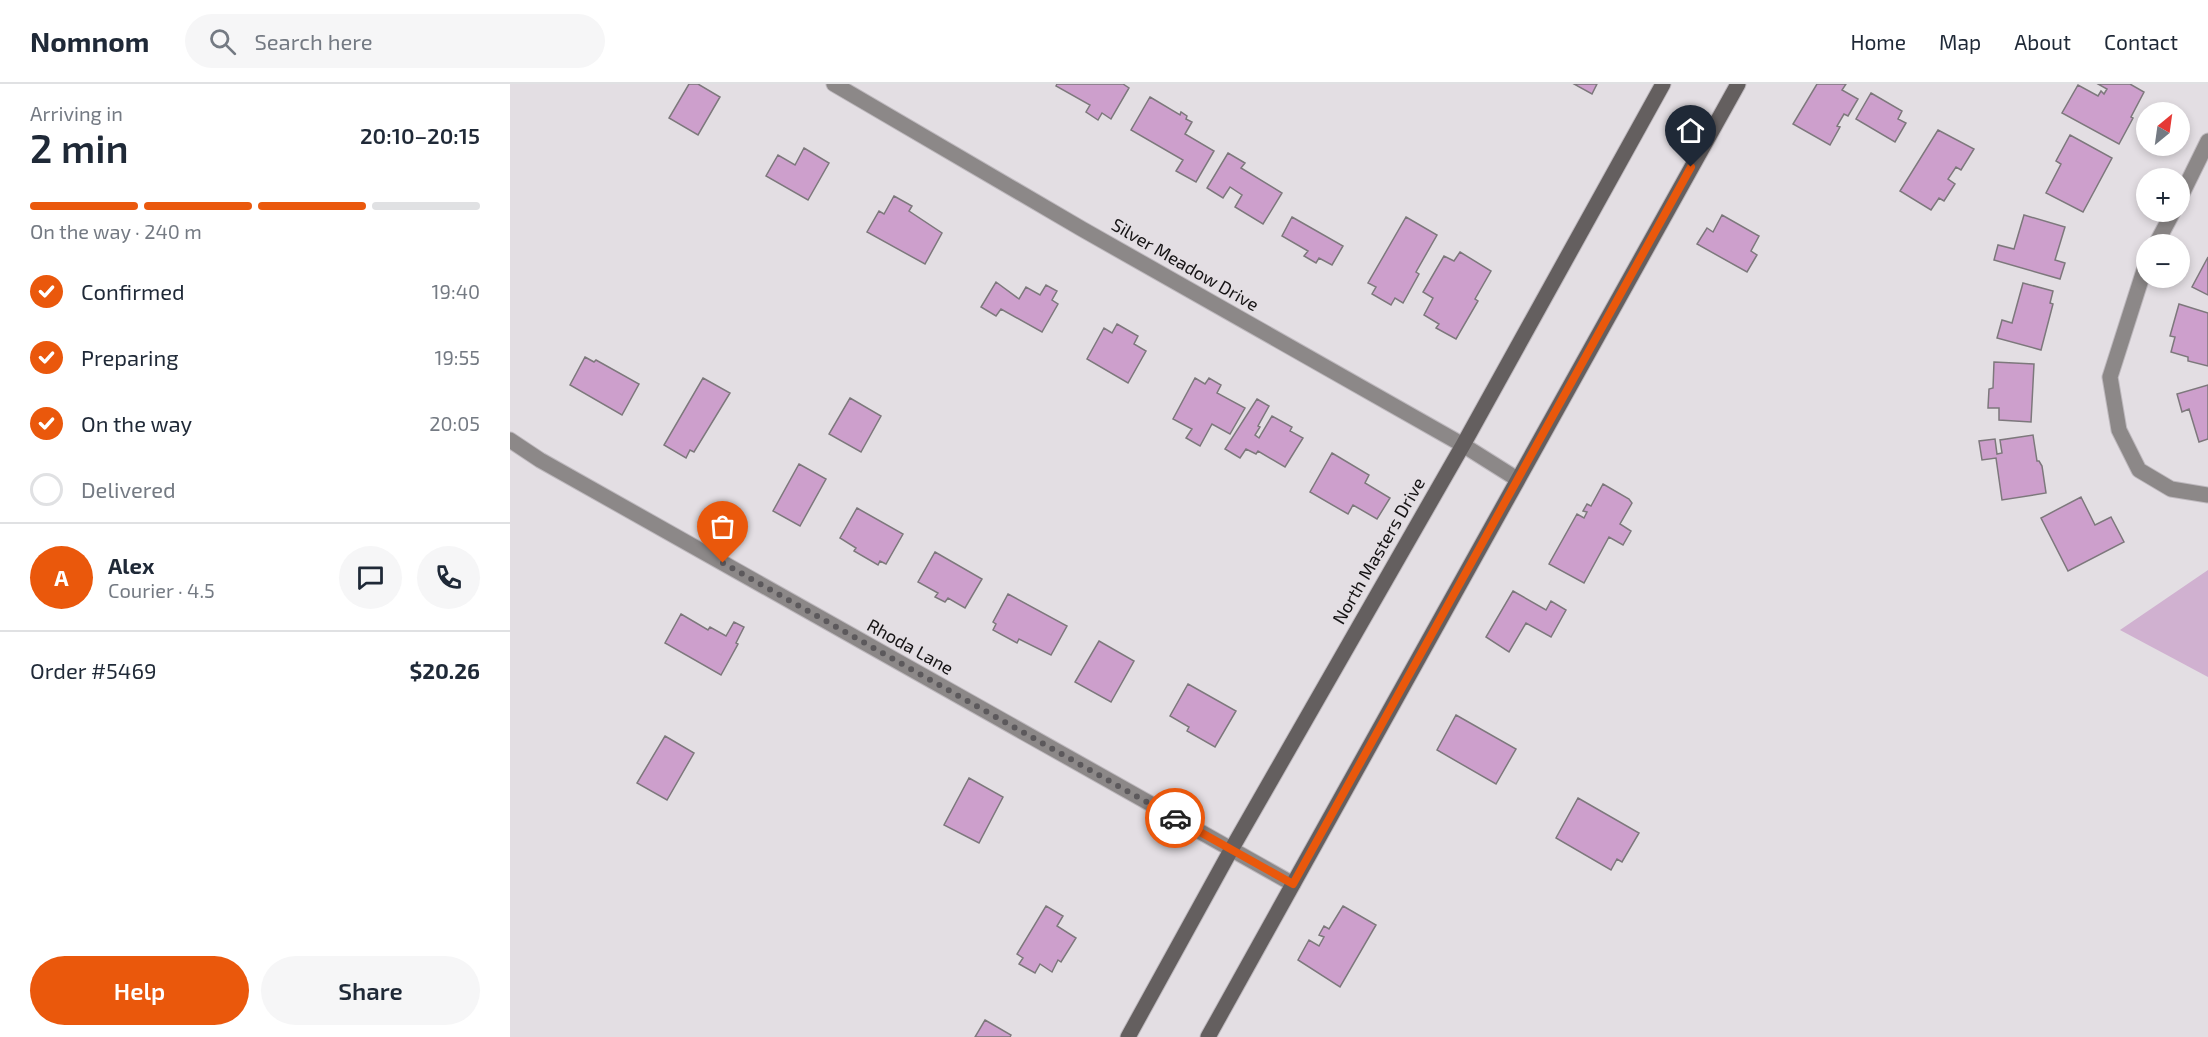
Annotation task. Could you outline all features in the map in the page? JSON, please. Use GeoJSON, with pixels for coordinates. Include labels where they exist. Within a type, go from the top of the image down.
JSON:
{"type":"FeatureCollection","features":[{"type":"Feature","properties":{"kind":"main road","name":"North Masters Drive"},"geometry":{"type":"LineString","coordinates":[[1128,1037],[1231,850],[1463,445],[1663,84]]}},
{"type":"Feature","properties":{"kind":"main road"},"geometry":{"type":"LineString","coordinates":[[1208,1037],[1738,84]]}},
{"type":"Feature","properties":{"kind":"street","name":"Silver Meadow Drive"},"geometry":{"type":"LineString","coordinates":[[834,84],[1517,478]]}},
{"type":"Feature","properties":{"kind":"street"},"geometry":{"type":"LineString","coordinates":[[2190,178],[2208,141]]}},
{"type":"Feature","properties":{"kind":"street"},"geometry":{"type":"LineString","coordinates":[[2138,288],[2110,377],[2119,430],[2139,470],[2171,489],[2208,495]]}},
{"type":"Feature","properties":{"kind":"street","name":"Rhoda Lane"},"geometry":{"type":"LineString","coordinates":[[510,440],[550,466],[1293,884]]}},
{"type":"Feature","properties":{"kind":"shaded area"},"geometry":{"type":"Polygon","coordinates":[[[2208,570],[2208,677],[2120,630],[2208,570]]]}},
{"type":"Feature","properties":{"kind":"building"},"geometry":{"type":"Polygon","coordinates":[[[689,84],[698,84],[720,97],[698,135],[669,118],[689,84]]]}},
{"type":"Feature","properties":{"kind":"building"},"geometry":{"type":"Polygon","coordinates":[[[1057,84],[1123,84],[1129,88],[1111,119],[1102,113],[1098,120],[1086,112],[1090,105],[1056,86],[1057,84]]]}},
{"type":"Feature","properties":{"kind":"building"},"geometry":{"type":"Polygon","coordinates":[[[1574,84],[1597,84],[1592,94],[1574,84]]]}},
{"type":"Feature","properties":{"kind":"building"},"geometry":{"type":"Polygon","coordinates":[[[1817,84],[1846,84],[1842,90],[1858,99],[1848,116],[1844,114],[1830,145],[1793,124],[1817,84]]]}},
{"type":"Feature","properties":{"kind":"building"},"geometry":{"type":"Polygon","coordinates":[[[2098,84],[2130,84],[2144,92],[2139,102],[2136,102],[2131,117],[2133,118],[2119,144],[2062,113],[2078,85],[2098,96],[2101,91],[2104,94],[2107,89],[2098,84]]]}},
{"type":"Feature","properties":{"kind":"building"},"geometry":{"type":"Polygon","coordinates":[[[1871,93],[1902,111],[1898,119],[1906,123],[1895,142],[1856,119],[1871,93]]]}},
{"type":"Feature","properties":{"kind":"building"},"geometry":{"type":"Polygon","coordinates":[[[1150,97],[1180,115],[1181,112],[1187,116],[1186,119],[1192,122],[1185,134],[1214,151],[1196,182],[1176,171],[1183,160],[1131,130],[1150,97]]]}},
{"type":"Feature","properties":{"kind":"building"},"geometry":{"type":"Polygon","coordinates":[[[1938,130],[1974,149],[1961,170],[1956,167],[1948,179],[1955,184],[1944,201],[1939,198],[1931,210],[1900,191],[1938,130]]]}},
{"type":"Feature","properties":{"kind":"building"},"geometry":{"type":"Polygon","coordinates":[[[2070,135],[2112,158],[2083,212],[2046,193],[2061,164],[2056,161],[2070,135]]]}},
{"type":"Feature","properties":{"kind":"building"},"geometry":{"type":"Polygon","coordinates":[[[804,148],[829,163],[808,200],[766,176],[778,155],[795,165],[804,148]]]}},
{"type":"Feature","properties":{"kind":"building"},"geometry":{"type":"Polygon","coordinates":[[[1228,153],[1245,163],[1241,168],[1282,193],[1263,224],[1235,207],[1242,195],[1230,187],[1223,198],[1207,188],[1228,153]]]}},
{"type":"Feature","properties":{"kind":"building"},"geometry":{"type":"Polygon","coordinates":[[[894,196],[912,206],[909,211],[942,233],[925,264],[867,232],[879,211],[884,214],[894,196]]]}},
{"type":"Feature","properties":{"kind":"building"},"geometry":{"type":"Polygon","coordinates":[[[1722,215],[1759,236],[1751,251],[1757,255],[1747,272],[1697,244],[1707,228],[1713,232],[1722,215]]]}},
{"type":"Feature","properties":{"kind":"building"},"geometry":{"type":"Polygon","coordinates":[[[2024,215],[2065,227],[2055,260],[2065,263],[2060,279],[1994,260],[1998,245],[2014,249],[2024,215]]]}},
{"type":"Feature","properties":{"kind":"building"},"geometry":{"type":"Polygon","coordinates":[[[1292,217],[1343,246],[1332,265],[1319,258],[1316,263],[1304,256],[1308,251],[1282,236],[1292,217]]]}},
{"type":"Feature","properties":{"kind":"building"},"geometry":{"type":"Polygon","coordinates":[[[1406,217],[1437,235],[1416,272],[1419,274],[1403,303],[1395,298],[1391,305],[1372,294],[1376,287],[1368,283],[1406,217]]]}},
{"type":"Feature","properties":{"kind":"building"},"geometry":{"type":"Polygon","coordinates":[[[1460,252],[1491,271],[1475,299],[1478,301],[1456,339],[1436,328],[1439,324],[1424,315],[1433,298],[1423,292],[1444,256],[1454,261],[1460,252]]]}},
{"type":"Feature","properties":{"kind":"building"},"geometry":{"type":"Polygon","coordinates":[[[2208,257],[2208,295],[2192,287],[2208,257]]]}},
{"type":"Feature","properties":{"kind":"building"},"geometry":{"type":"Polygon","coordinates":[[[996,282],[1019,299],[1026,287],[1040,295],[1046,285],[1057,291],[1052,300],[1058,304],[1042,332],[1001,309],[996,316],[981,307],[996,282]]]}},
{"type":"Feature","properties":{"kind":"building"},"geometry":{"type":"Polygon","coordinates":[[[2023,283],[2053,291],[2050,303],[2053,304],[2041,350],[1997,338],[2002,320],[2012,323],[2023,283]]]}},
{"type":"Feature","properties":{"kind":"building"},"geometry":{"type":"Polygon","coordinates":[[[2179,304],[2208,313],[2208,366],[2188,361],[2188,357],[2171,352],[2175,337],[2170,336],[2179,304]]]}},
{"type":"Feature","properties":{"kind":"building"},"geometry":{"type":"Polygon","coordinates":[[[1117,324],[1138,336],[1134,344],[1146,351],[1128,383],[1087,359],[1104,328],[1112,333],[1117,324]]]}},
{"type":"Feature","properties":{"kind":"building"},"geometry":{"type":"Polygon","coordinates":[[[585,357],[594,362],[596,360],[639,384],[622,415],[570,385],[585,357]]]}},
{"type":"Feature","properties":{"kind":"building"},"geometry":{"type":"Polygon","coordinates":[[[1994,362],[2034,364],[2031,422],[1999,420],[1999,408],[1988,408],[1989,389],[1993,388],[1994,362]]]}},
{"type":"Feature","properties":{"kind":"building"},"geometry":{"type":"Polygon","coordinates":[[[703,378],[730,393],[694,452],[690,450],[686,458],[664,445],[703,378]]]}},
{"type":"Feature","properties":{"kind":"building"},"geometry":{"type":"Polygon","coordinates":[[[1195,378],[1205,384],[1209,378],[1221,385],[1217,393],[1245,408],[1230,434],[1212,424],[1200,446],[1186,438],[1192,429],[1173,419],[1195,378]]]}},
{"type":"Feature","properties":{"kind":"building"},"geometry":{"type":"Polygon","coordinates":[[[2208,385],[2208,439],[2199,442],[2189,409],[2182,412],[2177,394],[2208,385]]]}},
{"type":"Feature","properties":{"kind":"building"},"geometry":{"type":"Polygon","coordinates":[[[850,398],[881,416],[861,452],[829,434],[850,398]]]}},
{"type":"Feature","properties":{"kind":"building"},"geometry":{"type":"Polygon","coordinates":[[[1257,399],[1269,406],[1255,435],[1259,438],[1272,416],[1292,427],[1290,431],[1303,438],[1285,467],[1258,451],[1256,454],[1246,449],[1240,458],[1225,449],[1257,399]]]}},
{"type":"Feature","properties":{"kind":"building"},"geometry":{"type":"Polygon","coordinates":[[[2033,435],[2037,461],[2042,466],[2046,493],[2002,500],[1996,458],[1982,460],[1979,441],[1995,439],[1997,454],[2002,453],[2000,440],[2033,435]]]}},
{"type":"Feature","properties":{"kind":"building"},"geometry":{"type":"Polygon","coordinates":[[[1332,453],[1369,475],[1365,483],[1390,498],[1377,519],[1353,505],[1348,514],[1310,492],[1332,453]]]}},
{"type":"Feature","properties":{"kind":"building"},"geometry":{"type":"Polygon","coordinates":[[[799,464],[826,479],[800,526],[773,511],[799,464]]]}},
{"type":"Feature","properties":{"kind":"building"},"geometry":{"type":"Polygon","coordinates":[[[1603,484],[1632,503],[1620,524],[1631,531],[1623,545],[1609,537],[1584,583],[1549,564],[1577,514],[1584,518],[1587,512],[1583,511],[1587,504],[1591,506],[1603,484]]]}},
{"type":"Feature","properties":{"kind":"building"},"geometry":{"type":"Polygon","coordinates":[[[2081,497],[2095,525],[2111,517],[2124,542],[2068,571],[2041,518],[2081,497]]]}},
{"type":"Feature","properties":{"kind":"building"},"geometry":{"type":"Polygon","coordinates":[[[857,508],[903,534],[886,564],[880,561],[878,565],[854,551],[856,548],[840,538],[857,508]]]}},
{"type":"Feature","properties":{"kind":"building"},"geometry":{"type":"Polygon","coordinates":[[[935,552],[982,579],[965,608],[948,598],[945,602],[935,597],[938,593],[918,582],[935,552]]]}},
{"type":"Feature","properties":{"kind":"building"},"geometry":{"type":"Polygon","coordinates":[[[1513,591],[1546,610],[1551,601],[1566,610],[1551,637],[1526,623],[1509,652],[1486,637],[1513,591]]]}},
{"type":"Feature","properties":{"kind":"building"},"geometry":{"type":"Polygon","coordinates":[[[1008,594],[1067,626],[1051,655],[1019,639],[1017,643],[993,630],[996,624],[993,622],[1008,594]]]}},
{"type":"Feature","properties":{"kind":"building"},"geometry":{"type":"Polygon","coordinates":[[[681,614],[708,630],[710,627],[726,636],[734,622],[744,627],[736,643],[738,644],[721,675],[665,643],[681,614]]]}},
{"type":"Feature","properties":{"kind":"building"},"geometry":{"type":"Polygon","coordinates":[[[1099,641],[1134,661],[1111,702],[1075,682],[1099,641]]]}},
{"type":"Feature","properties":{"kind":"building"},"geometry":{"type":"Polygon","coordinates":[[[1188,684],[1236,711],[1215,747],[1187,731],[1189,727],[1170,716],[1188,684]]]}},
{"type":"Feature","properties":{"kind":"building"},"geometry":{"type":"Polygon","coordinates":[[[1456,715],[1516,749],[1496,784],[1437,750],[1456,715]]]}},
{"type":"Feature","properties":{"kind":"building"},"geometry":{"type":"Polygon","coordinates":[[[665,736],[694,753],[667,800],[637,783],[665,736]]]}},
{"type":"Feature","properties":{"kind":"building"},"geometry":{"type":"Polygon","coordinates":[[[969,778],[1003,797],[979,843],[944,825],[969,778]]]}},
{"type":"Feature","properties":{"kind":"building"},"geometry":{"type":"Polygon","coordinates":[[[1578,798],[1639,833],[1622,862],[1617,859],[1611,870],[1556,838],[1578,798]]]}},
{"type":"Feature","properties":{"kind":"building"},"geometry":{"type":"Polygon","coordinates":[[[1046,906],[1063,916],[1057,926],[1076,938],[1061,962],[1058,960],[1052,972],[1040,964],[1035,973],[1019,964],[1023,958],[1017,954],[1046,906]]]}},
{"type":"Feature","properties":{"kind":"building"},"geometry":{"type":"Polygon","coordinates":[[[1343,906],[1376,925],[1340,987],[1298,960],[1309,940],[1319,946],[1324,937],[1319,935],[1324,926],[1329,929],[1343,906]]]}},
{"type":"Feature","properties":{"kind":"building"},"geometry":{"type":"Polygon","coordinates":[[[985,1020],[1011,1035],[1010,1037],[975,1037],[985,1020]]]}},
{"type":"Feature","properties":{"kind":"way so far"},"geometry":{"type":"LineString","coordinates":[[723,563],[1175,818]]}},
{"type":"Feature","properties":{"kind":"route"},"geometry":{"type":"LineString","coordinates":[[1175,818],[1293,884],[1691,167]]}}]}
